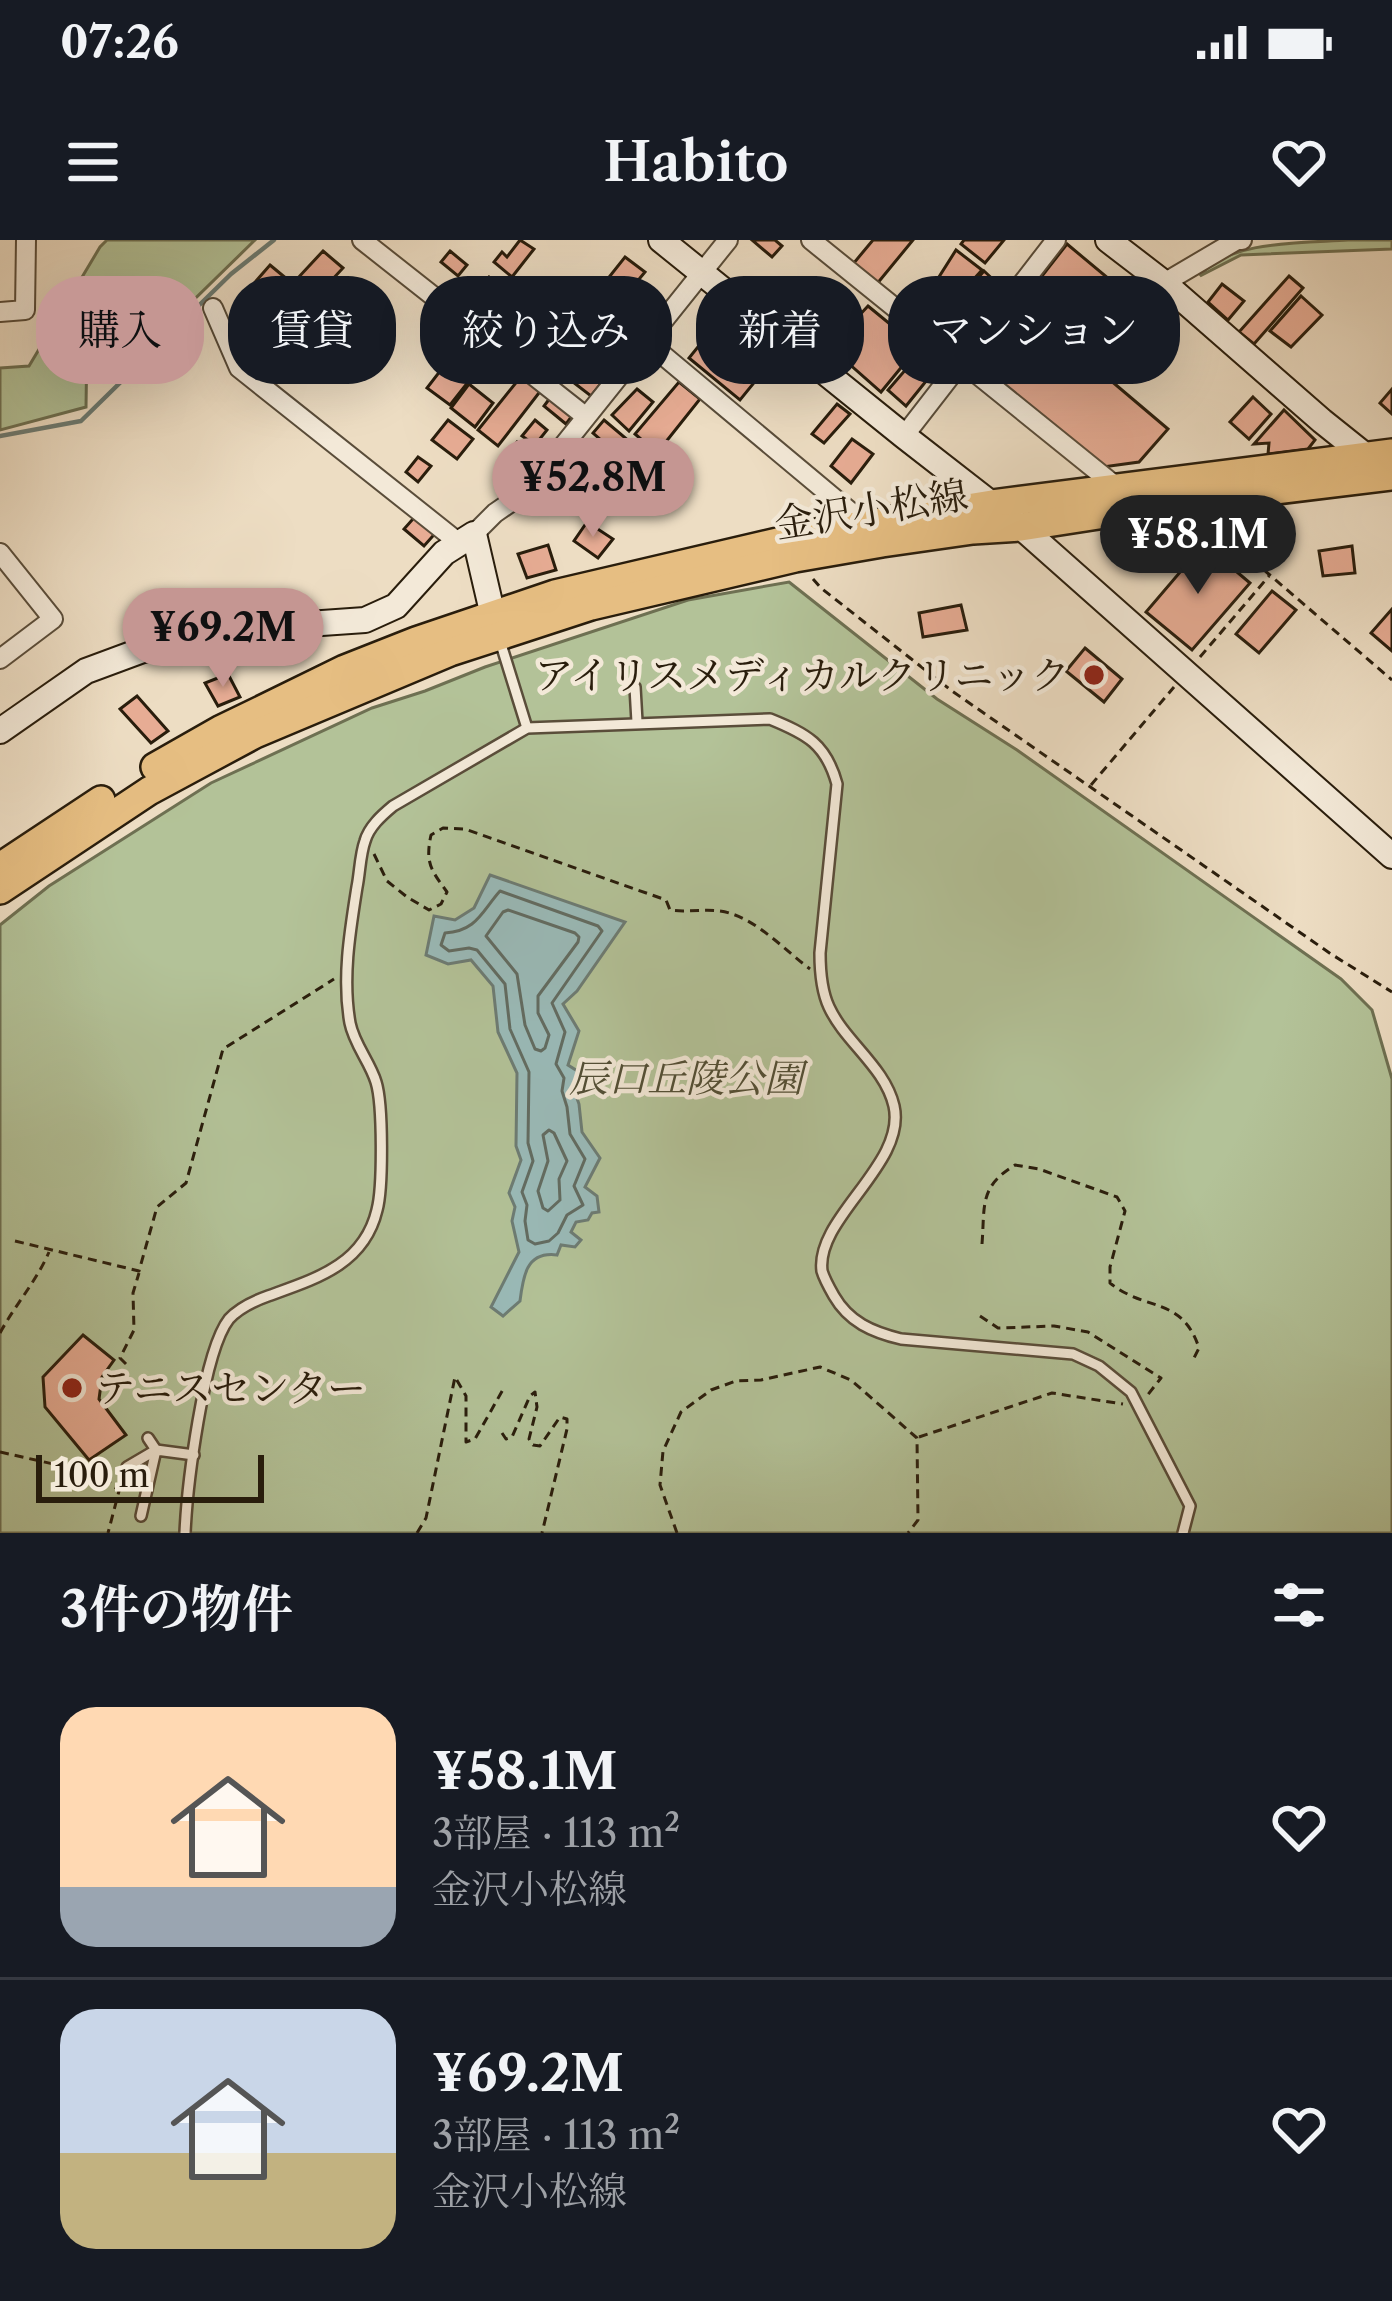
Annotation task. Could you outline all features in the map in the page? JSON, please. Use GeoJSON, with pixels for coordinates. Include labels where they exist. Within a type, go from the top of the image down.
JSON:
{"type":"FeatureCollection","features":[{"type":"Feature","properties":{"kind":"main road","name":"金沢小松線"},"geometry":{"type":"LineString","coordinates":[[0,890],[149,791],[255,734],[450,652],[555,594],[825,531],[992,504],[1118,488],[1387,468]]}},
{"type":"Feature","properties":{"kind":"main road","name":"金沢小松線"},"geometry":{"type":"LineString","coordinates":[[0,867],[137,777],[345,668],[496,626],[796,559],[1387,468]]}},
{"type":"Feature","properties":{"kind":"street"},"geometry":{"type":"LineString","coordinates":[[0,311],[25,310],[26,240]]}},
{"type":"Feature","properties":{"kind":"street"},"geometry":{"type":"LineString","coordinates":[[362,240],[585,416]]}},
{"type":"Feature","properties":{"kind":"street"},"geometry":{"type":"LineString","coordinates":[[661,240],[1021,526],[1392,856]]}},
{"type":"Feature","properties":{"kind":"street"},"geometry":{"type":"LineString","coordinates":[[672,308],[728,240]]}},
{"type":"Feature","properties":{"kind":"street"},"geometry":{"type":"LineString","coordinates":[[811,240],[888,302]]}},
{"type":"Feature","properties":{"kind":"street"},"geometry":{"type":"LineString","coordinates":[[1028,276],[1056,240]]}},
{"type":"Feature","properties":{"kind":"street"},"geometry":{"type":"LineString","coordinates":[[1108,240],[1154,276]]}},
{"type":"Feature","properties":{"kind":"street"},"geometry":{"type":"LineString","coordinates":[[1177,276],[1242,240]]}},
{"type":"Feature","properties":{"kind":"street"},"geometry":{"type":"LineString","coordinates":[[1180,298],[1322,421],[1387,468]]}},
{"type":"Feature","properties":{"kind":"street"},"geometry":{"type":"LineString","coordinates":[[213,308],[238,368],[466,538],[496,626]]}},
{"type":"Feature","properties":{"kind":"street"},"geometry":{"type":"LineString","coordinates":[[672,363],[865,524]]}},
{"type":"Feature","properties":{"kind":"street"},"geometry":{"type":"LineString","coordinates":[[0,731],[86,671],[140,651],[206,631],[365,620],[396,606],[444,554],[527,491],[611,384]]}},
{"type":"Feature","properties":{"kind":"street"},"geometry":{"type":"LineString","coordinates":[[904,436],[944,384]]}},
{"type":"Feature","properties":{"kind":"street"},"geometry":{"type":"LineString","coordinates":[[989,384],[1118,488]]}},
{"type":"Feature","properties":{"kind":"street"},"geometry":{"type":"LineString","coordinates":[[0,554],[53,619],[0,659]]}},
{"type":"Feature","properties":{"kind":"lane"},"geometry":{"type":"LineString","coordinates":[[496,626],[526,728]]}},
{"type":"Feature","properties":{"kind":"lane"},"geometry":{"type":"LineString","coordinates":[[635,687],[637,722]]}},
{"type":"Feature","properties":{"kind":"lane"},"geometry":{"type":"LineString","coordinates":[[185,1533],[208,1368],[219,1336],[231,1316],[254,1301],[336,1269],[355,1255],[378,1208],[381,1106],[376,1079],[351,1028],[346,972],[365,838],[379,818],[526,728],[770,719],[816,742],[831,764],[837,784],[820,978],[842,1029],[885,1082],[894,1104],[896,1122],[886,1152],[832,1234],[824,1255],[822,1271],[835,1298],[850,1318],[874,1333],[1073,1354],[1099,1366],[1131,1392],[1149,1423],[1190,1505],[1183,1533]]}},
{"type":"Feature","properties":{"kind":"lane"},"geometry":{"type":"LineString","coordinates":[[141,1516],[156,1450],[148,1438]]}},
{"type":"Feature","properties":{"kind":"lane"},"geometry":{"type":"LineString","coordinates":[[127,1468],[156,1450],[194,1455]]}},
{"type":"Feature","properties":{"kind":"path"},"geometry":{"type":"LineString","coordinates":[[1185,502],[1392,680]]}},
{"type":"Feature","properties":{"kind":"path"},"geometry":{"type":"LineString","coordinates":[[796,559],[821,588],[952,691],[1331,955],[1392,992]]}},
{"type":"Feature","properties":{"kind":"path"},"geometry":{"type":"LineString","coordinates":[[365,838],[387,881],[429,910],[441,904],[447,892],[427,856],[431,836],[443,828],[465,829],[666,900],[670,910],[731,913],[820,978]]}},
{"type":"Feature","properties":{"kind":"path"},"geometry":{"type":"LineString","coordinates":[[126,1364],[120,1358],[134,1330],[133,1292],[157,1207],[186,1183],[223,1049],[346,972]]}},
{"type":"Feature","properties":{"kind":"path"},"geometry":{"type":"LineString","coordinates":[[982,1244],[986,1194],[997,1176],[1016,1165],[1039,1168],[1117,1197],[1125,1211],[1110,1283],[1192,1326],[1199,1348],[1194,1358]]}},
{"type":"Feature","properties":{"kind":"path"},"geometry":{"type":"LineString","coordinates":[[15,1241],[139,1271]]}},
{"type":"Feature","properties":{"kind":"path"},"geometry":{"type":"LineString","coordinates":[[0,1333],[39,1276],[50,1250]]}},
{"type":"Feature","properties":{"kind":"path"},"geometry":{"type":"LineString","coordinates":[[917,1438],[1052,1393],[1138,1407],[1161,1378],[1088,1332],[1054,1326],[998,1328],[980,1316]]}},
{"type":"Feature","properties":{"kind":"path"},"geometry":{"type":"LineString","coordinates":[[677,1533],[660,1485],[663,1451],[681,1412],[711,1390],[736,1381],[820,1367],[851,1380],[917,1438],[918,1520],[908,1533]]}},
{"type":"Feature","properties":{"kind":"path"},"geometry":{"type":"LineString","coordinates":[[417,1533],[426,1518],[455,1377],[466,1396],[466,1442],[475,1439],[505,1386]]}},
{"type":"Feature","properties":{"kind":"path"},"geometry":{"type":"LineString","coordinates":[[502,1433],[506,1439],[512,1437],[535,1392],[537,1407],[529,1439],[533,1445],[540,1446],[560,1417],[567,1419],[542,1533]]}},
{"type":"Feature","properties":{"kind":"path"},"geometry":{"type":"LineString","coordinates":[[0,1451],[103,1475],[127,1468]]}},
{"type":"Feature","properties":{"kind":"path"},"geometry":{"type":"LineString","coordinates":[[103,1475],[119,1491],[108,1533]]}},
{"type":"Feature","properties":{"kind":"green space"},"geometry":{"type":"Polygon","coordinates":[[[107,240],[255,240],[204,290],[204,276],[83,276],[107,240]]]}},
{"type":"Feature","properties":{"kind":"green space"},"geometry":{"type":"Polygon","coordinates":[[[1392,240],[1392,249],[1241,255],[1200,276],[1212,264],[1247,250],[1392,240]]]}},
{"type":"Feature","properties":{"kind":"green space"},"geometry":{"type":"Polygon","coordinates":[[[36,354],[36,384],[86,384],[86,407],[0,430],[0,368],[29,366],[36,354]]]}},
{"type":"Feature","properties":{"kind":"green space","name":"辰口丘陵公園"},"geometry":{"type":"Polygon","coordinates":[[[789,582],[937,699],[1017,750],[1341,979],[1372,1010],[1392,1079],[1392,1533],[0,1533],[0,925],[49,886],[211,783],[372,708],[688,600],[789,582]]]}},
{"type":"Feature","properties":{"kind":"water"},"geometry":{"type":"Polygon","coordinates":[[[490,875],[625,922],[563,1004],[579,1031],[568,1065],[579,1072],[574,1090],[582,1132],[600,1158],[585,1187],[597,1196],[599,1212],[576,1222],[571,1232],[581,1240],[575,1247],[561,1245],[557,1255],[532,1261],[520,1301],[503,1316],[491,1307],[519,1252],[509,1193],[521,1160],[516,1146],[517,1073],[498,1032],[493,986],[471,960],[448,964],[426,955],[434,916],[455,920],[474,908],[490,875]]]}},
{"type":"Feature","properties":{"kind":"building"},"geometry":{"type":"Polygon","coordinates":[[[520,240],[534,249],[513,276],[494,262],[502,252],[507,257],[520,240]]]}},
{"type":"Feature","properties":{"kind":"building"},"geometry":{"type":"Polygon","coordinates":[[[752,240],[775,240],[782,246],[772,257],[752,240]]]}},
{"type":"Feature","properties":{"kind":"building"},"geometry":{"type":"Polygon","coordinates":[[[873,240],[913,240],[876,285],[853,264],[873,240]]]}},
{"type":"Feature","properties":{"kind":"building"},"geometry":{"type":"Polygon","coordinates":[[[964,240],[1004,240],[985,263],[961,244],[964,240]]]}},
{"type":"Feature","properties":{"kind":"building"},"geometry":{"type":"Polygon","coordinates":[[[1067,244],[1105,276],[1042,276],[1067,244]]]}},
{"type":"Feature","properties":{"kind":"building"},"geometry":{"type":"Polygon","coordinates":[[[956,250],[982,270],[977,276],[940,276],[956,250]]]}},
{"type":"Feature","properties":{"kind":"building"},"geometry":{"type":"Polygon","coordinates":[[[323,251],[343,268],[336,276],[300,276],[323,251]]]}},
{"type":"Feature","properties":{"kind":"building"},"geometry":{"type":"Polygon","coordinates":[[[450,251],[467,265],[458,276],[441,262],[450,251]]]}},
{"type":"Feature","properties":{"kind":"building"},"geometry":{"type":"Polygon","coordinates":[[[625,257],[645,272],[642,276],[610,276],[625,257]]]}},
{"type":"Feature","properties":{"kind":"building"},"geometry":{"type":"Polygon","coordinates":[[[270,265],[283,276],[260,276],[270,265]]]}},
{"type":"Feature","properties":{"kind":"building"},"geometry":{"type":"Polygon","coordinates":[[[1289,276],[1303,288],[1254,344],[1239,332],[1289,276]]]}},
{"type":"Feature","properties":{"kind":"building"},"geometry":{"type":"Polygon","coordinates":[[[1222,284],[1244,301],[1228,320],[1208,302],[1222,284]]]}},
{"type":"Feature","properties":{"kind":"building"},"geometry":{"type":"Polygon","coordinates":[[[1301,296],[1322,315],[1291,347],[1270,331],[1301,296]]]}},
{"type":"Feature","properties":{"kind":"building"},"geometry":{"type":"Polygon","coordinates":[[[868,306],[888,322],[888,383],[881,392],[864,377],[864,310],[868,306]]]}},
{"type":"Feature","properties":{"kind":"building"},"geometry":{"type":"Polygon","coordinates":[[[679,382],[700,399],[657,453],[635,434],[679,382]]]}},
{"type":"Feature","properties":{"kind":"building"},"geometry":{"type":"Polygon","coordinates":[[[430,384],[467,384],[450,405],[427,388],[430,384]]]}},
{"type":"Feature","properties":{"kind":"building"},"geometry":{"type":"Polygon","coordinates":[[[469,384],[493,403],[475,427],[451,408],[469,384]]]}},
{"type":"Feature","properties":{"kind":"building"},"geometry":{"type":"Polygon","coordinates":[[[515,384],[536,384],[542,389],[498,446],[478,430],[515,384]]]}},
{"type":"Feature","properties":{"kind":"building"},"geometry":{"type":"Polygon","coordinates":[[[575,384],[601,384],[591,396],[575,384]]]}},
{"type":"Feature","properties":{"kind":"building"},"geometry":{"type":"Polygon","coordinates":[[[721,384],[753,384],[740,400],[721,384]]]}},
{"type":"Feature","properties":{"kind":"building"},"geometry":{"type":"Polygon","coordinates":[[[893,384],[924,384],[906,406],[888,390],[893,384]]]}},
{"type":"Feature","properties":{"kind":"building"},"geometry":{"type":"Polygon","coordinates":[[[1000,384],[1115,384],[1168,429],[1139,462],[1103,467],[1000,384]]]}},
{"type":"Feature","properties":{"kind":"building"},"geometry":{"type":"Polygon","coordinates":[[[637,389],[653,402],[629,431],[612,415],[637,389]]]}},
{"type":"Feature","properties":{"kind":"building"},"geometry":{"type":"Polygon","coordinates":[[[1392,389],[1392,414],[1380,403],[1392,389]]]}},
{"type":"Feature","properties":{"kind":"building"},"geometry":{"type":"Polygon","coordinates":[[[553,394],[575,412],[566,424],[544,406],[553,394]]]}},
{"type":"Feature","properties":{"kind":"building"},"geometry":{"type":"Polygon","coordinates":[[[1253,397],[1271,414],[1249,439],[1230,422],[1253,397]]]}},
{"type":"Feature","properties":{"kind":"building"},"geometry":{"type":"Polygon","coordinates":[[[837,404],[850,414],[824,443],[812,434],[837,404]]]}},
{"type":"Feature","properties":{"kind":"building"},"geometry":{"type":"Polygon","coordinates":[[[1284,410],[1315,440],[1308,449],[1268,454],[1269,443],[1254,444],[1284,410]]]}},
{"type":"Feature","properties":{"kind":"building"},"geometry":{"type":"Polygon","coordinates":[[[448,420],[473,439],[457,459],[432,440],[448,420]]]}},
{"type":"Feature","properties":{"kind":"building"},"geometry":{"type":"Polygon","coordinates":[[[535,420],[547,430],[535,445],[522,436],[535,420]]]}},
{"type":"Feature","properties":{"kind":"building"},"geometry":{"type":"Polygon","coordinates":[[[604,420],[629,441],[604,467],[590,455],[602,441],[593,433],[604,420]]]}},
{"type":"Feature","properties":{"kind":"building"},"geometry":{"type":"Polygon","coordinates":[[[852,439],[873,454],[851,483],[831,466],[852,439]]]}},
{"type":"Feature","properties":{"kind":"building"},"geometry":{"type":"Polygon","coordinates":[[[517,442],[534,455],[525,467],[508,454],[517,442]]]}},
{"type":"Feature","properties":{"kind":"building"},"geometry":{"type":"Polygon","coordinates":[[[418,457],[431,466],[418,482],[406,472],[418,457]]]}},
{"type":"Feature","properties":{"kind":"building"},"geometry":{"type":"Polygon","coordinates":[[[581,457],[598,472],[585,487],[569,471],[581,457]]]}},
{"type":"Feature","properties":{"kind":"building"},"geometry":{"type":"Polygon","coordinates":[[[420,511],[440,528],[424,546],[404,529],[420,511]]]}},
{"type":"Feature","properties":{"kind":"building"},"geometry":{"type":"Polygon","coordinates":[[[587,522],[613,539],[598,558],[574,541],[587,522]]]}},
{"type":"Feature","properties":{"kind":"building"},"geometry":{"type":"Polygon","coordinates":[[[1204,544],[1250,583],[1192,650],[1146,612],[1204,544]]]}},
{"type":"Feature","properties":{"kind":"building"},"geometry":{"type":"Polygon","coordinates":[[[548,545],[556,570],[527,578],[518,554],[548,545]]]}},
{"type":"Feature","properties":{"kind":"building"},"geometry":{"type":"Polygon","coordinates":[[[1352,546],[1355,573],[1323,576],[1319,551],[1352,546]]]}},
{"type":"Feature","properties":{"kind":"building"},"geometry":{"type":"Polygon","coordinates":[[[1272,591],[1296,610],[1259,653],[1236,634],[1272,591]]]}},
{"type":"Feature","properties":{"kind":"building"},"geometry":{"type":"Polygon","coordinates":[[[961,605],[967,630],[923,637],[919,613],[961,605]]]}},
{"type":"Feature","properties":{"kind":"building"},"geometry":{"type":"Polygon","coordinates":[[[1392,609],[1392,651],[1371,633],[1392,609]]]}},
{"type":"Feature","properties":{"kind":"building","name":"アイリスメディカルクリニック"},"geometry":{"type":"Polygon","coordinates":[[[1085,648],[1122,679],[1104,702],[1066,671],[1085,648]]]}},
{"type":"Feature","properties":{"kind":"building"},"geometry":{"type":"Polygon","coordinates":[[[228,674],[240,697],[218,706],[205,683],[228,674]]]}},
{"type":"Feature","properties":{"kind":"building"},"geometry":{"type":"Polygon","coordinates":[[[137,696],[168,731],[151,743],[120,709],[137,696]]]}},
{"type":"Feature","properties":{"kind":"building","name":"テニスセンター"},"geometry":{"type":"Polygon","coordinates":[[[83,1335],[114,1360],[102,1377],[99,1399],[126,1435],[89,1460],[45,1407],[43,1377],[83,1335]]]}},
{"type":"Feature","properties":{"kind":"waterway"},"geometry":{"type":"LineString","coordinates":[[0,436],[81,421],[231,274],[274,240]]}},
{"type":"Feature","properties":{"kind":"place","name":"アイリスメディカルクリニック"},"geometry":{"type":"Point","coordinates":[1094,675]}},
{"type":"Feature","properties":{"kind":"place","name":"テニスセンター"},"geometry":{"type":"Point","coordinates":[72,1388]}}]}
